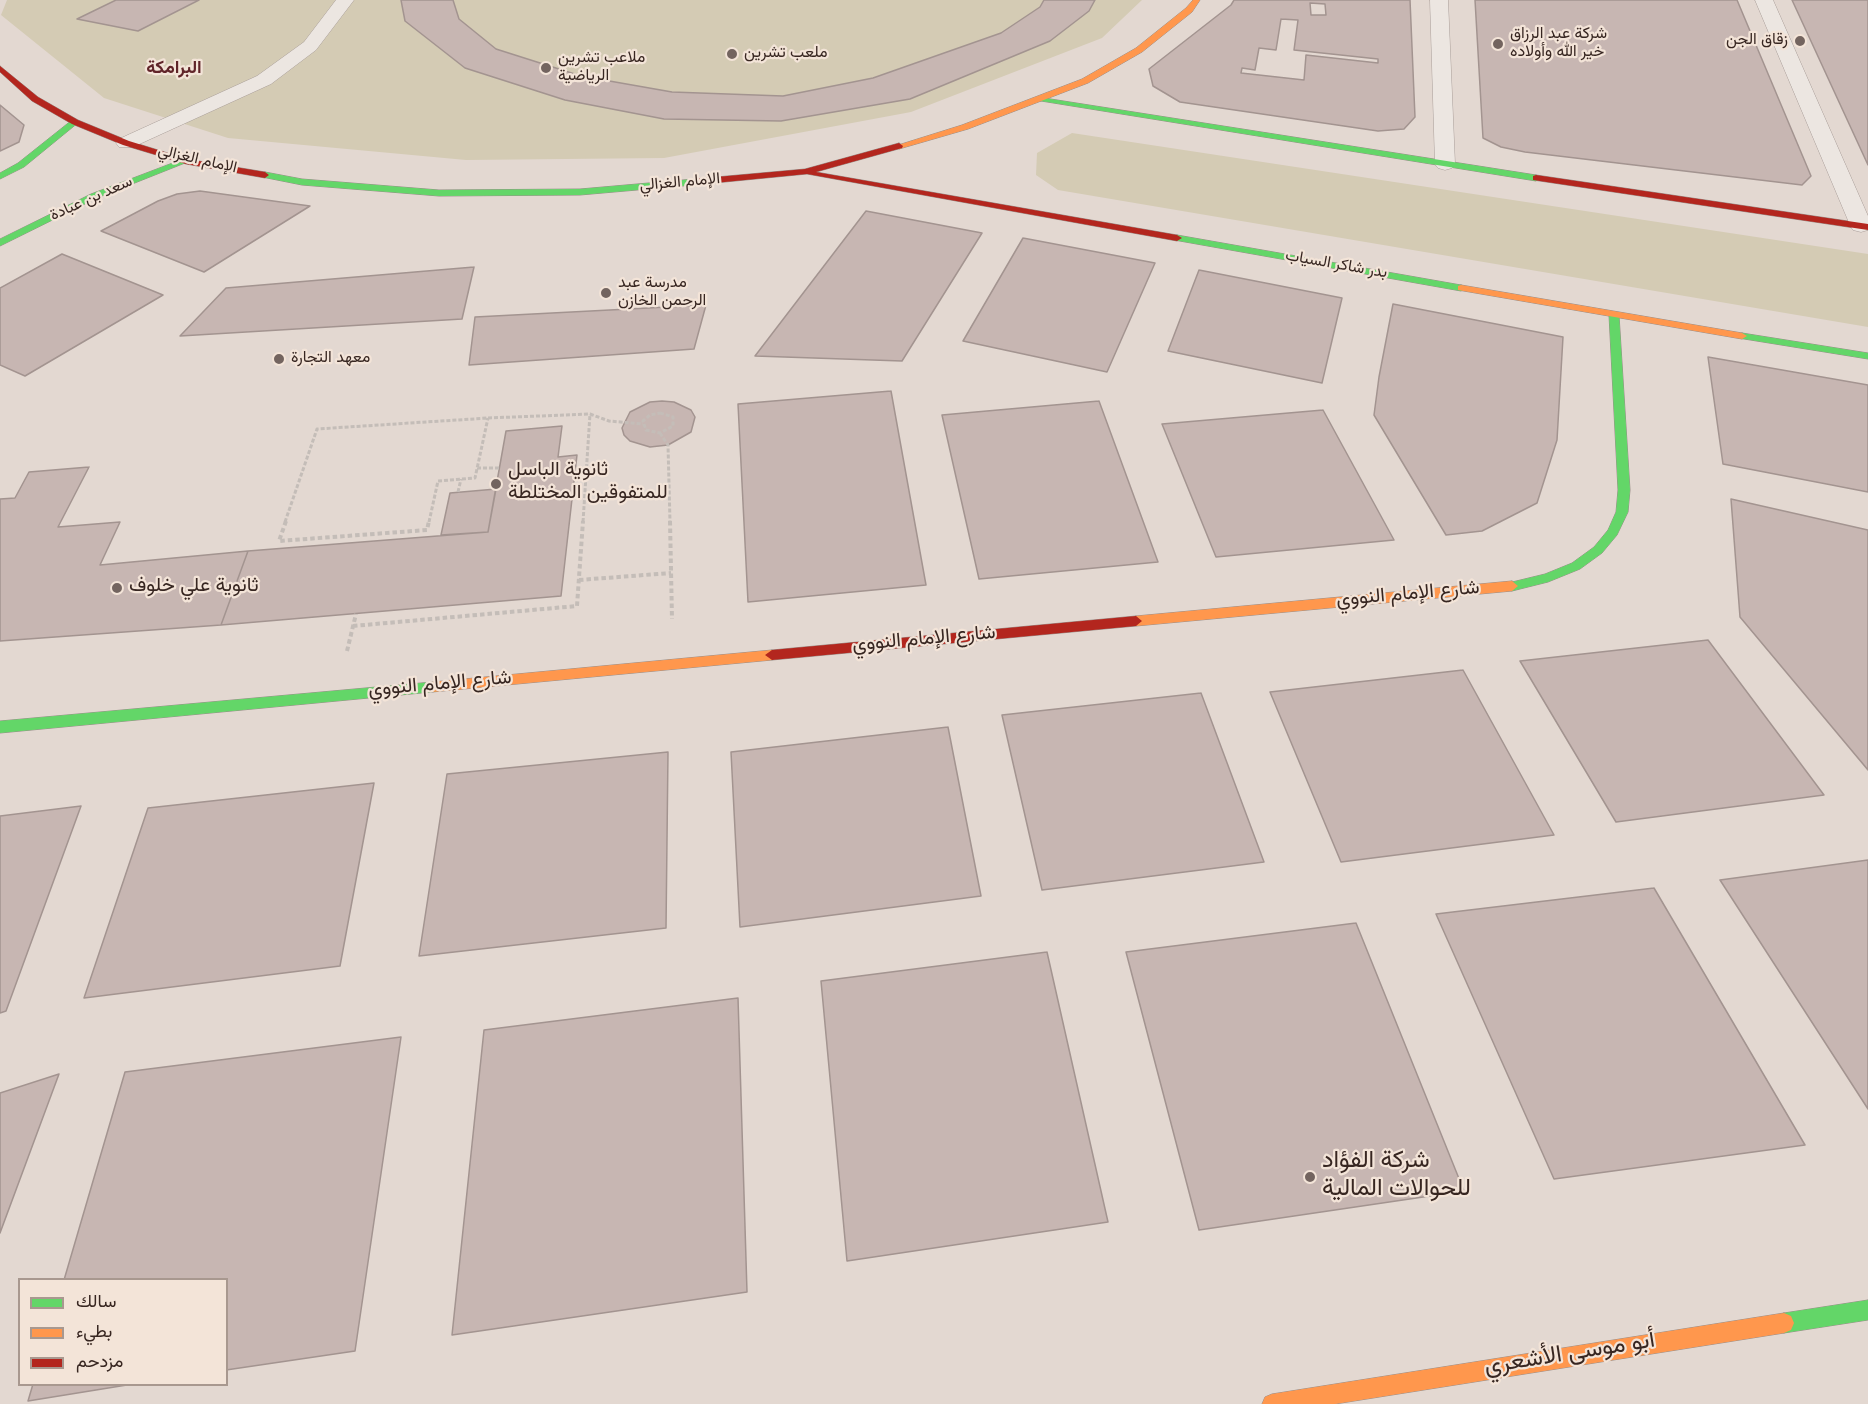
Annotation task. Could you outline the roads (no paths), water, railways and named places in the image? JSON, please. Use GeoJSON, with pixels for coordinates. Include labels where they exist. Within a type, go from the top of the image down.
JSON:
{"type":"FeatureCollection","features":[{"type":"Feature","properties":{"kind":"main road","name":"الإمام الغزالي"},"geometry":{"type":"LineString","coordinates":[[0,68],[35,99],[75,122],[126,143],[186,161],[303,182],[439,193],[580,192],[806,172],[966,127],[1085,81],[1139,50],[1189,10],[1197,0]]}},
{"type":"Feature","properties":{"kind":"main road"},"geometry":{"type":"LineString","coordinates":[[1041,99],[1445,164],[1864,226]]}},
{"type":"Feature","properties":{"kind":"main road"},"geometry":{"type":"LineString","coordinates":[[0,176],[21,165],[75,122]]}},
{"type":"Feature","properties":{"kind":"main road","name":"سعد بن عبادة"},"geometry":{"type":"LineString","coordinates":[[0,243],[94,196],[186,161]]}},
{"type":"Feature","properties":{"kind":"main road","name":"بدر شاكر السياب"},"geometry":{"type":"LineString","coordinates":[[806,172],[1614,315],[1868,356]]}},
{"type":"Feature","properties":{"kind":"main road","name":"شارع الإمام النووي"},"geometry":{"type":"LineString","coordinates":[[0,727],[1505,587],[1548,578],[1576,566],[1598,550],[1613,532],[1622,512],[1624,490],[1614,315]]}},
{"type":"Feature","properties":{"kind":"main road","name":"أبو موسى الأشعري"},"geometry":{"type":"LineString","coordinates":[[1272,1404],[1419,1392],[1868,1310]]}},
{"type":"Feature","properties":{"kind":"street"},"geometry":{"type":"LineString","coordinates":[[126,143],[264,80],[310,46],[345,0]]}},
{"type":"Feature","properties":{"kind":"street"},"geometry":{"type":"LineString","coordinates":[[1439,0],[1445,164]]}},
{"type":"Feature","properties":{"kind":"street"},"geometry":{"type":"LineString","coordinates":[[1764,0],[1864,226]]}},
{"type":"Feature","properties":{"kind":"place","name":"زقاق الجن"},"geometry":{"type":"Point","coordinates":[1800,41]}},
{"type":"Feature","properties":{"kind":"place","name":"شركة عبد الرزاق خير الله وأولاده"},"geometry":{"type":"Point","coordinates":[1498,44]}},
{"type":"Feature","properties":{"kind":"place","name":"ملعب تشرين"},"geometry":{"type":"Point","coordinates":[732,54]}},
{"type":"Feature","properties":{"kind":"place","name":"ملاعب تشرين الرياضية"},"geometry":{"type":"Point","coordinates":[546,68]}},
{"type":"Feature","properties":{"kind":"place","name":"مدرسة عبد الرحمن الخازن"},"geometry":{"type":"Point","coordinates":[606,293]}},
{"type":"Feature","properties":{"kind":"place","name":"معهد التجارة"},"geometry":{"type":"Point","coordinates":[279,359]}},
{"type":"Feature","properties":{"kind":"place","name":"ثانوية الباسل للمتفوقين المختلطة"},"geometry":{"type":"Point","coordinates":[496,484]}},
{"type":"Feature","properties":{"kind":"place","name":"ثانوية علي خلوف"},"geometry":{"type":"Point","coordinates":[117,588]}},
{"type":"Feature","properties":{"kind":"place","name":"شركة الفؤاد للحوالات المالية"},"geometry":{"type":"Point","coordinates":[1310,1177]}},
{"type":"Feature","properties":{"kind":"district","name":"البرامكة"},"geometry":{"type":"Point","coordinates":[174,70]}}]}
